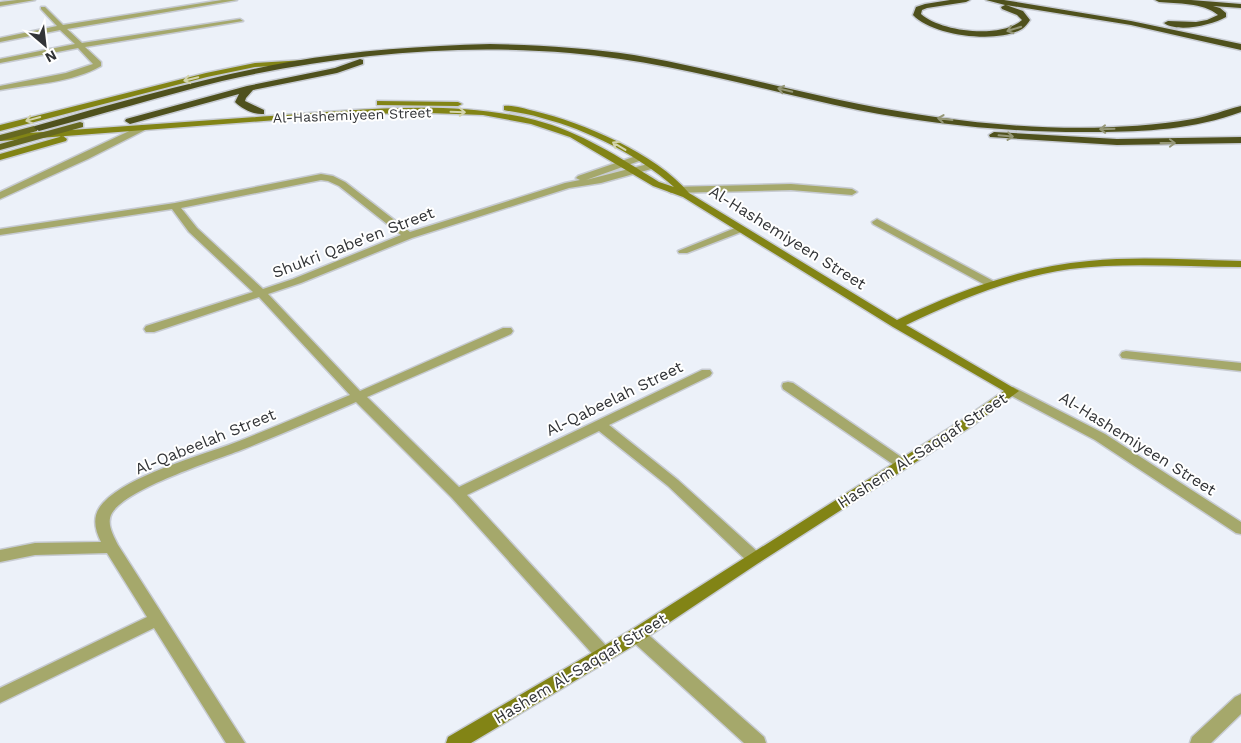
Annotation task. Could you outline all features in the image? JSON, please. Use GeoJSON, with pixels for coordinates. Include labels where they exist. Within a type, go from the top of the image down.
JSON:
{"type":"FeatureCollection","features":[{"type":"Feature","properties":{"kind":"highway"},"geometry":{"type":"LineString","coordinates":[[966,0],[925,6],[917,12],[917,15],[924,22],[933,26],[965,32],[1005,31],[1021,27],[1025,24],[1025,18],[1020,13],[982,0]]}},
{"type":"Feature","properties":{"kind":"highway"},"geometry":{"type":"LineString","coordinates":[[990,0],[1132,23],[1241,47]]}},
{"type":"Feature","properties":{"kind":"highway"},"geometry":{"type":"LineString","coordinates":[[1023,0],[1124,16],[1193,24],[1210,22],[1223,15],[1217,10],[1190,2]]}},
{"type":"Feature","properties":{"kind":"highway"},"geometry":{"type":"LineString","coordinates":[[1158,0],[1241,6]]}},
{"type":"Feature","properties":{"kind":"highway"},"geometry":{"type":"LineString","coordinates":[[1222,0],[1241,1]]}},
{"type":"Feature","properties":{"kind":"highway"},"geometry":{"type":"LineString","coordinates":[[1236,15],[1218,25],[1223,32],[1241,40]]}},
{"type":"Feature","properties":{"kind":"highway"},"geometry":{"type":"LineString","coordinates":[[1124,16],[1241,40]]}},
{"type":"Feature","properties":{"kind":"highway"},"geometry":{"type":"LineString","coordinates":[[1221,42],[1241,52]]}},
{"type":"Feature","properties":{"kind":"highway"},"geometry":{"type":"LineString","coordinates":[[41,131],[195,85],[308,62],[396,51],[484,47],[570,50],[644,58],[850,105],[1001,125],[1072,129],[1125,128],[1192,122],[1241,109]]}},
{"type":"Feature","properties":{"kind":"highway"},"geometry":{"type":"LineString","coordinates":[[80,125],[245,82],[287,73],[360,62],[427,56],[500,54],[574,58],[627,64],[682,75],[834,112],[917,126],[986,134],[1078,141],[1162,143],[1241,140]]}},
{"type":"Feature","properties":{"kind":"highway"},"geometry":{"type":"LineString","coordinates":[[627,64],[644,58]]}},
{"type":"Feature","properties":{"kind":"highway"},"geometry":{"type":"LineString","coordinates":[[136,126],[250,88],[337,70],[360,62]]}},
{"type":"Feature","properties":{"kind":"highway"},"geometry":{"type":"LineString","coordinates":[[250,88],[241,97],[240,102],[261,112]]}},
{"type":"Feature","properties":{"kind":"main road"},"geometry":{"type":"LineString","coordinates":[[0,147],[41,131],[80,125]]}},
{"type":"Feature","properties":{"kind":"street"},"geometry":{"type":"LineString","coordinates":[[0,4],[32,0]]}},
{"type":"Feature","properties":{"kind":"street"},"geometry":{"type":"LineString","coordinates":[[0,40],[63,27],[234,0]]}},
{"type":"Feature","properties":{"kind":"street"},"geometry":{"type":"LineString","coordinates":[[0,88],[76,73],[96,66],[97,62],[78,46],[63,27],[42,8]]}},
{"type":"Feature","properties":{"kind":"street"},"geometry":{"type":"LineString","coordinates":[[0,62],[78,46],[240,21]]}},
{"type":"Feature","properties":{"kind":"street"},"geometry":{"type":"LineString","coordinates":[[0,128],[206,75],[255,65],[308,62]]}},
{"type":"Feature","properties":{"kind":"street","name":"Al-Hashemiyeen Street"},"geometry":{"type":"LineString","coordinates":[[0,138],[41,131],[89,132],[261,112],[385,103],[447,103],[534,112],[574,124],[606,138],[652,166],[684,192],[740,229],[897,325]]}},
{"type":"Feature","properties":{"kind":"street","name":"Al-Hashemiyeen Street"},"geometry":{"type":"LineString","coordinates":[[80,125],[136,126],[356,112],[428,111],[483,114],[518,118],[562,131],[591,144],[633,172],[671,190],[684,192]]}},
{"type":"Feature","properties":{"kind":"street"},"geometry":{"type":"LineString","coordinates":[[2,157],[136,126]]}},
{"type":"Feature","properties":{"kind":"street"},"geometry":{"type":"LineString","coordinates":[[0,196],[85,157],[136,126]]}},
{"type":"Feature","properties":{"kind":"street"},"geometry":{"type":"LineString","coordinates":[[2,157],[89,132]]}},
{"type":"Feature","properties":{"kind":"street","name":"Shukri Qabe'en Street"},"geometry":{"type":"LineString","coordinates":[[568,185],[595,172],[640,158]]}},
{"type":"Feature","properties":{"kind":"street","name":"Shukri Qabe'en Street"},"geometry":{"type":"LineString","coordinates":[[150,329],[262,294],[332,268],[408,236],[568,185],[633,172],[652,166]]}},
{"type":"Feature","properties":{"kind":"street"},"geometry":{"type":"LineString","coordinates":[[0,232],[175,206],[326,177],[342,184],[408,236]]}},
{"type":"Feature","properties":{"kind":"street"},"geometry":{"type":"LineString","coordinates":[[684,192],[791,187],[852,192]]}},
{"type":"Feature","properties":{"kind":"street"},"geometry":{"type":"LineString","coordinates":[[175,206],[193,230],[262,294],[359,397],[457,494],[604,655]]}},
{"type":"Feature","properties":{"kind":"street"},"geometry":{"type":"LineString","coordinates":[[877,222],[993,285]]}},
{"type":"Feature","properties":{"kind":"street"},"geometry":{"type":"LineString","coordinates":[[683,251],[740,229]]}},
{"type":"Feature","properties":{"kind":"street"},"geometry":{"type":"LineString","coordinates":[[897,325],[944,303],[993,285],[1048,270],[1086,264],[1241,264]]}},
{"type":"Feature","properties":{"kind":"street","name":"Hashem Al-Saqqaf Street"},"geometry":{"type":"LineString","coordinates":[[460,741],[637,635],[754,558],[967,423],[1013,391],[897,325]]}},
{"type":"Feature","properties":{"kind":"street","name":"Al-Qabeelah Street"},"geometry":{"type":"LineString","coordinates":[[111,547],[101,525],[108,507],[117,499],[152,481],[359,397],[507,331]]}},
{"type":"Feature","properties":{"kind":"street"},"geometry":{"type":"LineString","coordinates":[[1126,355],[1241,367]]}},
{"type":"Feature","properties":{"kind":"street","name":"Al-Qabeelah Street"},"geometry":{"type":"LineString","coordinates":[[457,494],[706,373]]}},
{"type":"Feature","properties":{"kind":"street"},"geometry":{"type":"LineString","coordinates":[[788,386],[902,464]]}},
{"type":"Feature","properties":{"kind":"street","name":"Al-Hashemiyeen Street"},"geometry":{"type":"LineString","coordinates":[[1013,391],[1100,437],[1241,529]]}},
{"type":"Feature","properties":{"kind":"street"},"geometry":{"type":"LineString","coordinates":[[599,424],[673,483],[754,558]]}},
{"type":"Feature","properties":{"kind":"street"},"geometry":{"type":"LineString","coordinates":[[0,556],[35,549],[111,547],[236,743]]}},
{"type":"Feature","properties":{"kind":"street"},"geometry":{"type":"LineString","coordinates":[[0,696],[156,620]]}},
{"type":"Feature","properties":{"kind":"street"},"geometry":{"type":"LineString","coordinates":[[637,635],[757,743]]}},
{"type":"Feature","properties":{"kind":"street"},"geometry":{"type":"LineString","coordinates":[[1200,743],[1241,702]]}}]}
